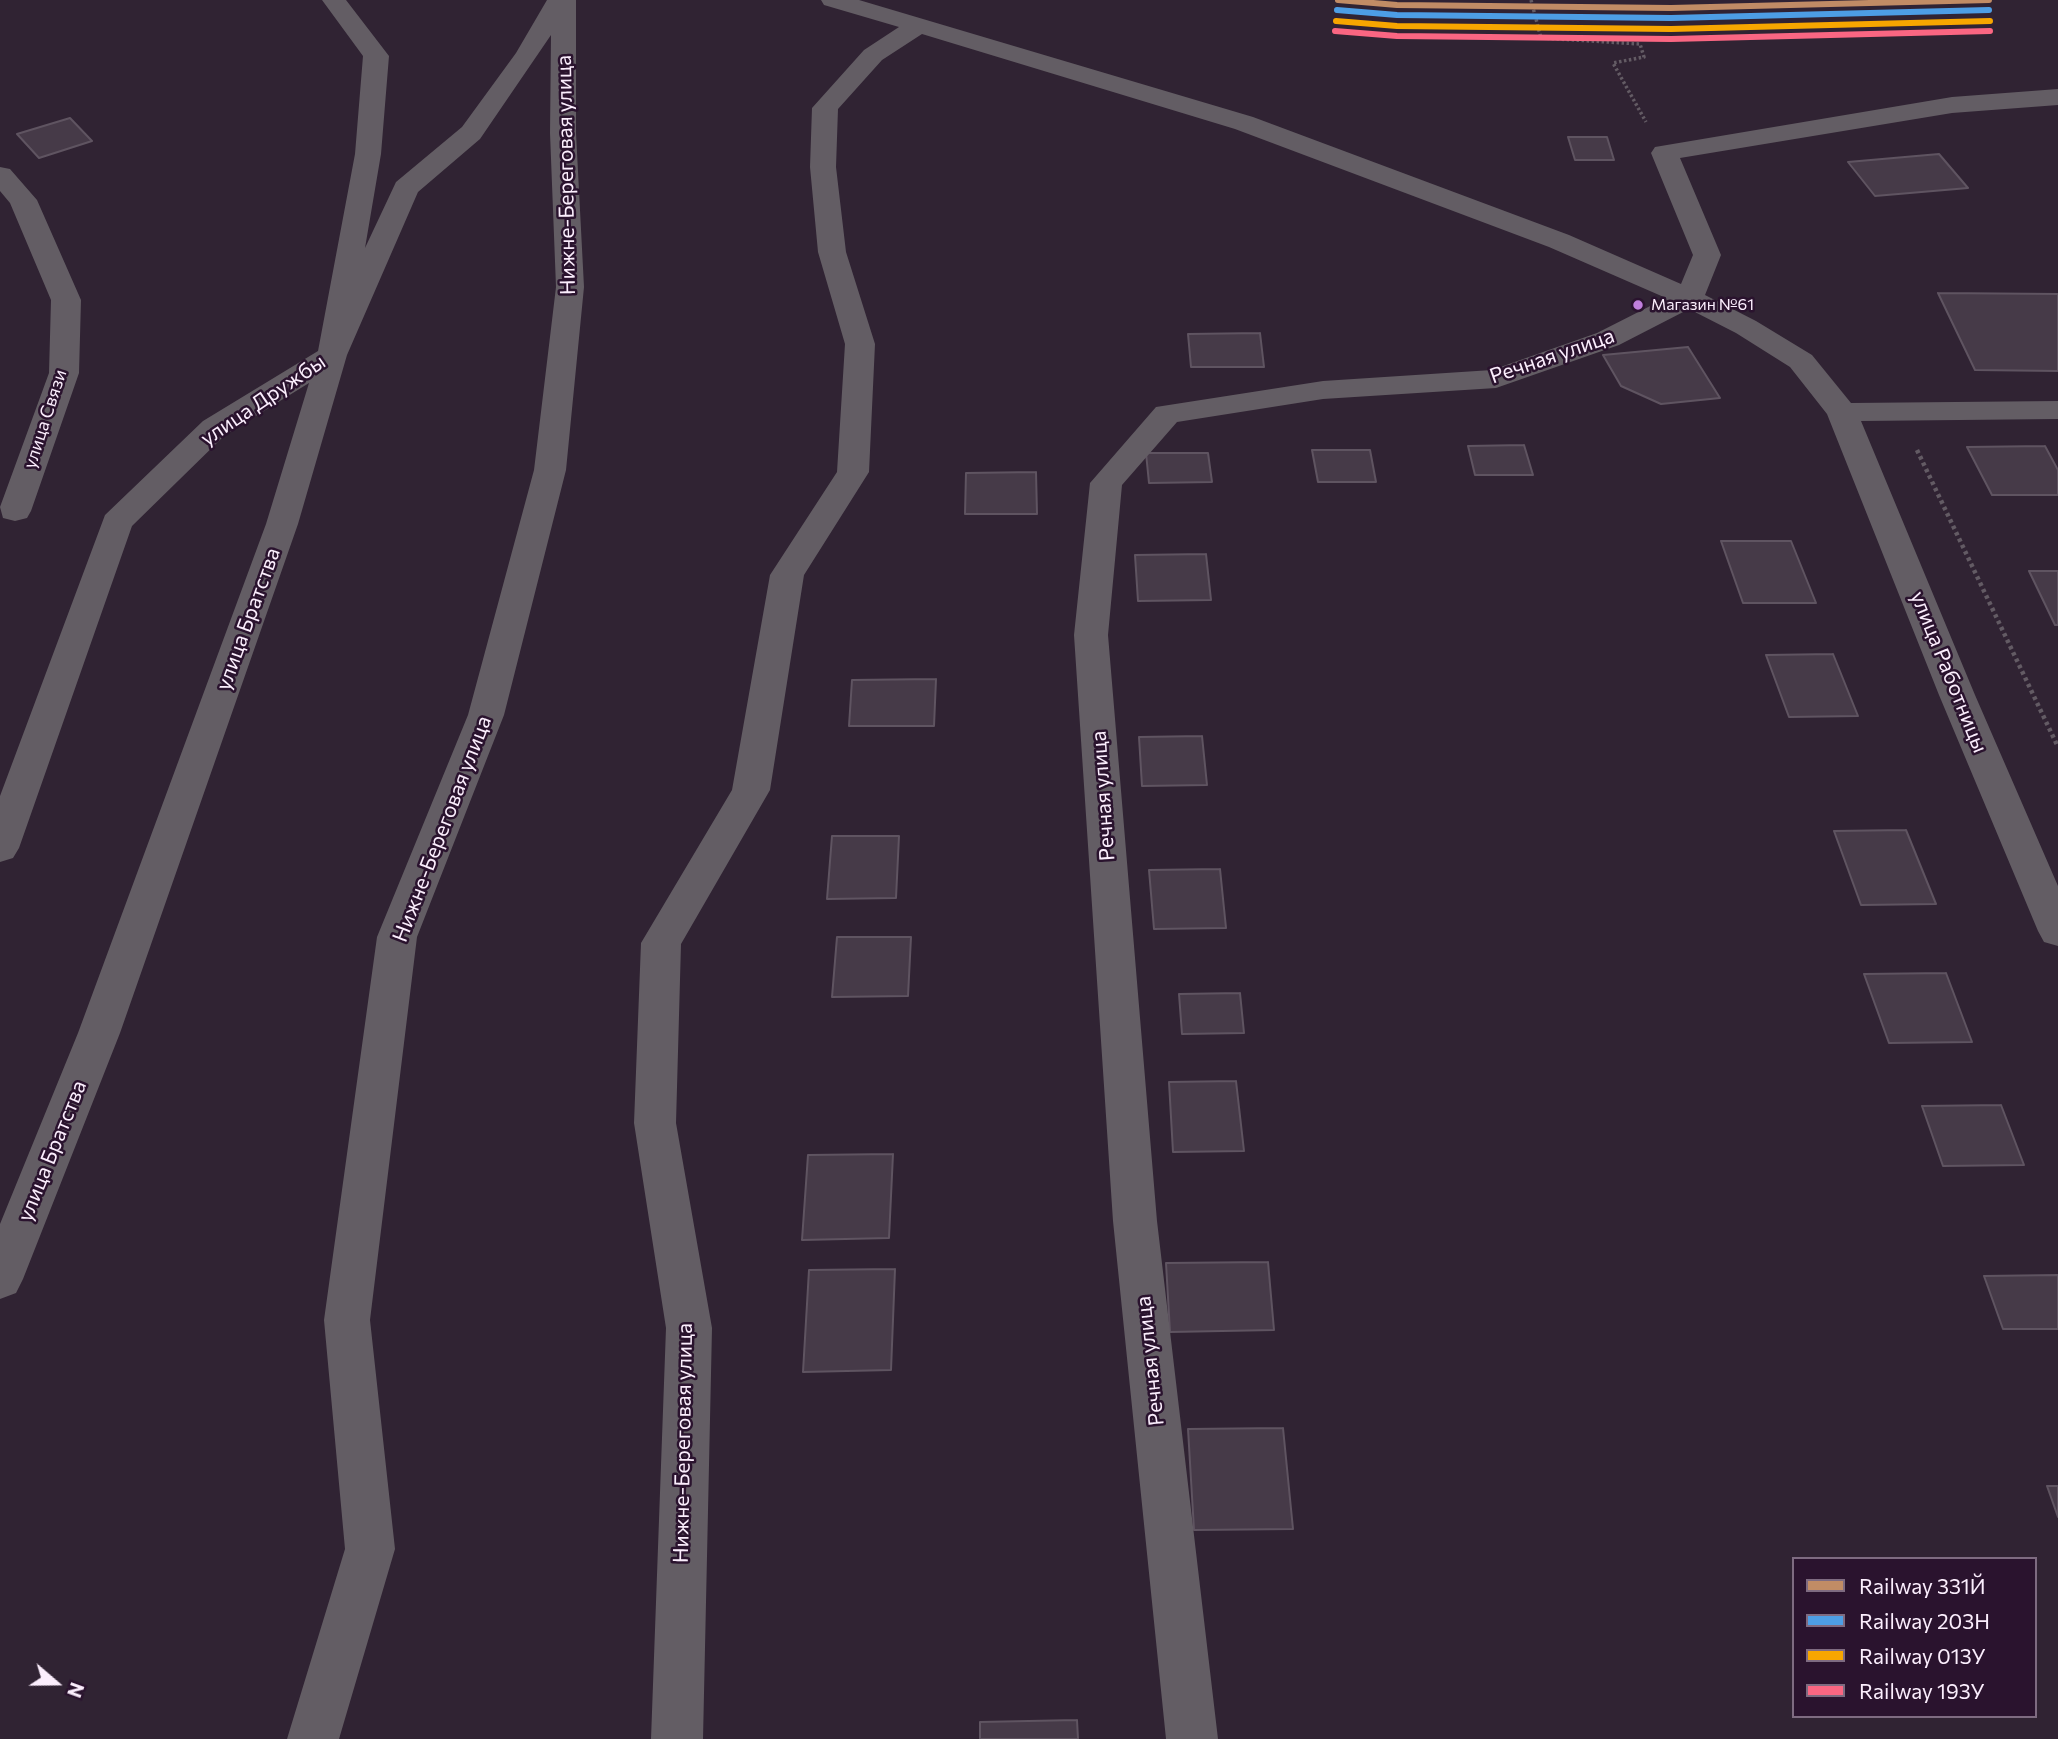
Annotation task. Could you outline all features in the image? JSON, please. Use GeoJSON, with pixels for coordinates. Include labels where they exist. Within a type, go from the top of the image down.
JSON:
{"type":"FeatureCollection","features":[{"type":"Feature","properties":{"kind":"street","name":"улица Дружбы"},"geometry":{"type":"LineString","coordinates":[[0,848],[117,522],[214,428],[332,355],[368,154],[376,56],[334,0]]}},
{"type":"Feature","properties":{"kind":"street","name":"улица Братства"},"geometry":{"type":"LineString","coordinates":[[0,1279],[104,1020],[282,524],[332,355],[406,188],[471,133],[527,54],[561,0]]}},
{"type":"Feature","properties":{"kind":"street","name":"Нижне-Береговая улица"},"geometry":{"type":"LineString","coordinates":[[313,1739],[370,1549],[347,1320],[397,937],[486,715],[550,470],[570,287],[561,0]]}},
{"type":"Feature","properties":{"kind":"street","name":"улица Работницы"},"geometry":{"type":"LineString","coordinates":[[832,0],[1244,123],[1559,241],[1689,298],[1746,327],[1801,361],[1842,412],[1957,695],[2058,931]]}},
{"type":"Feature","properties":{"kind":"street","name":"Нижне-Береговая улица"},"geometry":{"type":"LineString","coordinates":[[677,1739],[688,1328],[655,1123],[661,943],[751,790],[787,575],[853,472],[860,344],[832,252],[823,167],[825,108],[873,55],[918,26]]}},
{"type":"Feature","properties":{"kind":"street"},"geometry":{"type":"LineString","coordinates":[[1689,298],[1707,255],[1664,153],[1952,105],[2058,97]]}},
{"type":"Feature","properties":{"kind":"street","name":"улица Связи"},"geometry":{"type":"LineString","coordinates":[[0,175],[23,200],[66,300],[64,373],[15,510]]}},
{"type":"Feature","properties":{"kind":"street","name":"Речная улица"},"geometry":{"type":"LineString","coordinates":[[1192,1739],[1135,1221],[1091,635],[1106,483],[1167,414],[1323,390],[1496,379],[1608,339],[1689,298]]}},
{"type":"Feature","properties":{"kind":"street"},"geometry":{"type":"LineString","coordinates":[[1842,412],[2058,410]]}},
{"type":"Feature","properties":{"kind":"path"},"geometry":{"type":"LineString","coordinates":[[1531,0],[1541,38],[1640,44],[1643,57],[1613,63],[1664,153]]}},
{"type":"Feature","properties":{"kind":"path"},"geometry":{"type":"LineString","coordinates":[[1899,412],[2058,747]]}},
{"type":"Feature","properties":{"kind":"building"},"geometry":{"type":"Polygon","coordinates":[[[70,118],[92,141],[39,158],[17,134],[70,118]]]}},
{"type":"Feature","properties":{"kind":"building"},"geometry":{"type":"Polygon","coordinates":[[[1568,137],[1607,137],[1614,160],[1575,160],[1568,137]]]}},
{"type":"Feature","properties":{"kind":"building"},"geometry":{"type":"Polygon","coordinates":[[[1939,154],[1968,188],[1875,196],[1848,162],[1939,154]]]}},
{"type":"Feature","properties":{"kind":"building"},"geometry":{"type":"Polygon","coordinates":[[[1938,293],[2058,294],[2058,371],[1975,370],[1938,293]]]}},
{"type":"Feature","properties":{"kind":"building"},"geometry":{"type":"Polygon","coordinates":[[[1260,333],[1264,367],[1191,367],[1188,334],[1260,333]]]}},
{"type":"Feature","properties":{"kind":"building"},"geometry":{"type":"Polygon","coordinates":[[[1688,347],[1720,398],[1661,404],[1621,386],[1603,355],[1688,347]]]}},
{"type":"Feature","properties":{"kind":"building"},"geometry":{"type":"Polygon","coordinates":[[[1524,445],[1533,475],[1475,475],[1468,446],[1524,445]]]}},
{"type":"Feature","properties":{"kind":"building"},"geometry":{"type":"Polygon","coordinates":[[[2045,446],[2058,470],[2058,495],[1992,495],[1967,447],[2045,446]]]}},
{"type":"Feature","properties":{"kind":"building"},"geometry":{"type":"Polygon","coordinates":[[[1312,450],[1370,450],[1376,482],[1318,482],[1312,450]]]}},
{"type":"Feature","properties":{"kind":"building"},"geometry":{"type":"Polygon","coordinates":[[[1146,453],[1208,453],[1212,482],[1149,483],[1146,453]]]}},
{"type":"Feature","properties":{"kind":"building"},"geometry":{"type":"Polygon","coordinates":[[[1036,472],[1037,514],[965,514],[966,473],[1036,472]]]}},
{"type":"Feature","properties":{"kind":"building"},"geometry":{"type":"Polygon","coordinates":[[[1721,541],[1791,541],[1816,603],[1743,603],[1721,541]]]}},
{"type":"Feature","properties":{"kind":"building"},"geometry":{"type":"Polygon","coordinates":[[[1206,554],[1211,600],[1138,601],[1135,555],[1206,554]]]}},
{"type":"Feature","properties":{"kind":"building"},"geometry":{"type":"Polygon","coordinates":[[[2029,571],[2058,571],[2058,625],[2055,625],[2029,571]]]}},
{"type":"Feature","properties":{"kind":"building"},"geometry":{"type":"Polygon","coordinates":[[[1833,654],[1858,716],[1789,717],[1766,655],[1833,654]]]}},
{"type":"Feature","properties":{"kind":"building"},"geometry":{"type":"Polygon","coordinates":[[[936,679],[934,726],[849,726],[852,680],[936,679]]]}},
{"type":"Feature","properties":{"kind":"building"},"geometry":{"type":"Polygon","coordinates":[[[1202,736],[1207,785],[1142,786],[1139,737],[1202,736]]]}},
{"type":"Feature","properties":{"kind":"building"},"geometry":{"type":"Polygon","coordinates":[[[1906,830],[1936,904],[1861,905],[1834,831],[1906,830]]]}},
{"type":"Feature","properties":{"kind":"building"},"geometry":{"type":"Polygon","coordinates":[[[832,836],[899,836],[896,898],[827,899],[832,836]]]}},
{"type":"Feature","properties":{"kind":"building"},"geometry":{"type":"Polygon","coordinates":[[[1220,869],[1226,928],[1154,929],[1149,870],[1220,869]]]}},
{"type":"Feature","properties":{"kind":"building"},"geometry":{"type":"Polygon","coordinates":[[[837,937],[911,937],[908,996],[832,997],[837,937]]]}},
{"type":"Feature","properties":{"kind":"building"},"geometry":{"type":"Polygon","coordinates":[[[1946,973],[1972,1042],[1889,1043],[1864,974],[1946,973]]]}},
{"type":"Feature","properties":{"kind":"building"},"geometry":{"type":"Polygon","coordinates":[[[1240,993],[1244,1033],[1182,1034],[1179,994],[1240,993]]]}},
{"type":"Feature","properties":{"kind":"building"},"geometry":{"type":"Polygon","coordinates":[[[1236,1081],[1244,1151],[1173,1152],[1169,1082],[1236,1081]]]}},
{"type":"Feature","properties":{"kind":"building"},"geometry":{"type":"Polygon","coordinates":[[[2001,1105],[2024,1165],[1943,1166],[1922,1106],[2001,1105]]]}},
{"type":"Feature","properties":{"kind":"building"},"geometry":{"type":"Polygon","coordinates":[[[893,1154],[889,1238],[802,1240],[808,1155],[893,1154]]]}},
{"type":"Feature","properties":{"kind":"building"},"geometry":{"type":"Polygon","coordinates":[[[1268,1262],[1274,1330],[1170,1332],[1166,1263],[1268,1262]]]}},
{"type":"Feature","properties":{"kind":"building"},"geometry":{"type":"Polygon","coordinates":[[[895,1269],[891,1370],[803,1372],[809,1270],[895,1269]]]}},
{"type":"Feature","properties":{"kind":"building"},"geometry":{"type":"Polygon","coordinates":[[[2058,1275],[2058,1329],[2003,1329],[1984,1276],[2058,1275]]]}},
{"type":"Feature","properties":{"kind":"building"},"geometry":{"type":"Polygon","coordinates":[[[1283,1428],[1293,1529],[1194,1530],[1188,1429],[1283,1428]]]}},
{"type":"Feature","properties":{"kind":"building"},"geometry":{"type":"Polygon","coordinates":[[[2047,1486],[2058,1486],[2058,1517],[2047,1486]]]}},
{"type":"Feature","properties":{"kind":"building"},"geometry":{"type":"Polygon","coordinates":[[[1077,1720],[1078,1739],[980,1739],[980,1722],[1077,1720]]]}},
{"type":"Feature","properties":{"kind":"rail line","name":"331Й"},"geometry":{"type":"LineString","coordinates":[[1338,0],[1397,5],[1671,8],[1989,0]]}},
{"type":"Feature","properties":{"kind":"rail line","name":"203Н"},"geometry":{"type":"LineString","coordinates":[[1337,10],[1397,15],[1671,18],[1989,10]]}},
{"type":"Feature","properties":{"kind":"rail line","name":"013У"},"geometry":{"type":"LineString","coordinates":[[1336,21],[1397,26],[1671,29],[1990,21]]}},
{"type":"Feature","properties":{"kind":"rail line","name":"193У"},"geometry":{"type":"LineString","coordinates":[[1335,31],[1397,36],[1671,39],[1990,31]]}},
{"type":"Feature","properties":{"kind":"place","name":"Магазин №61"},"geometry":{"type":"Point","coordinates":[1638,305]}}]}
